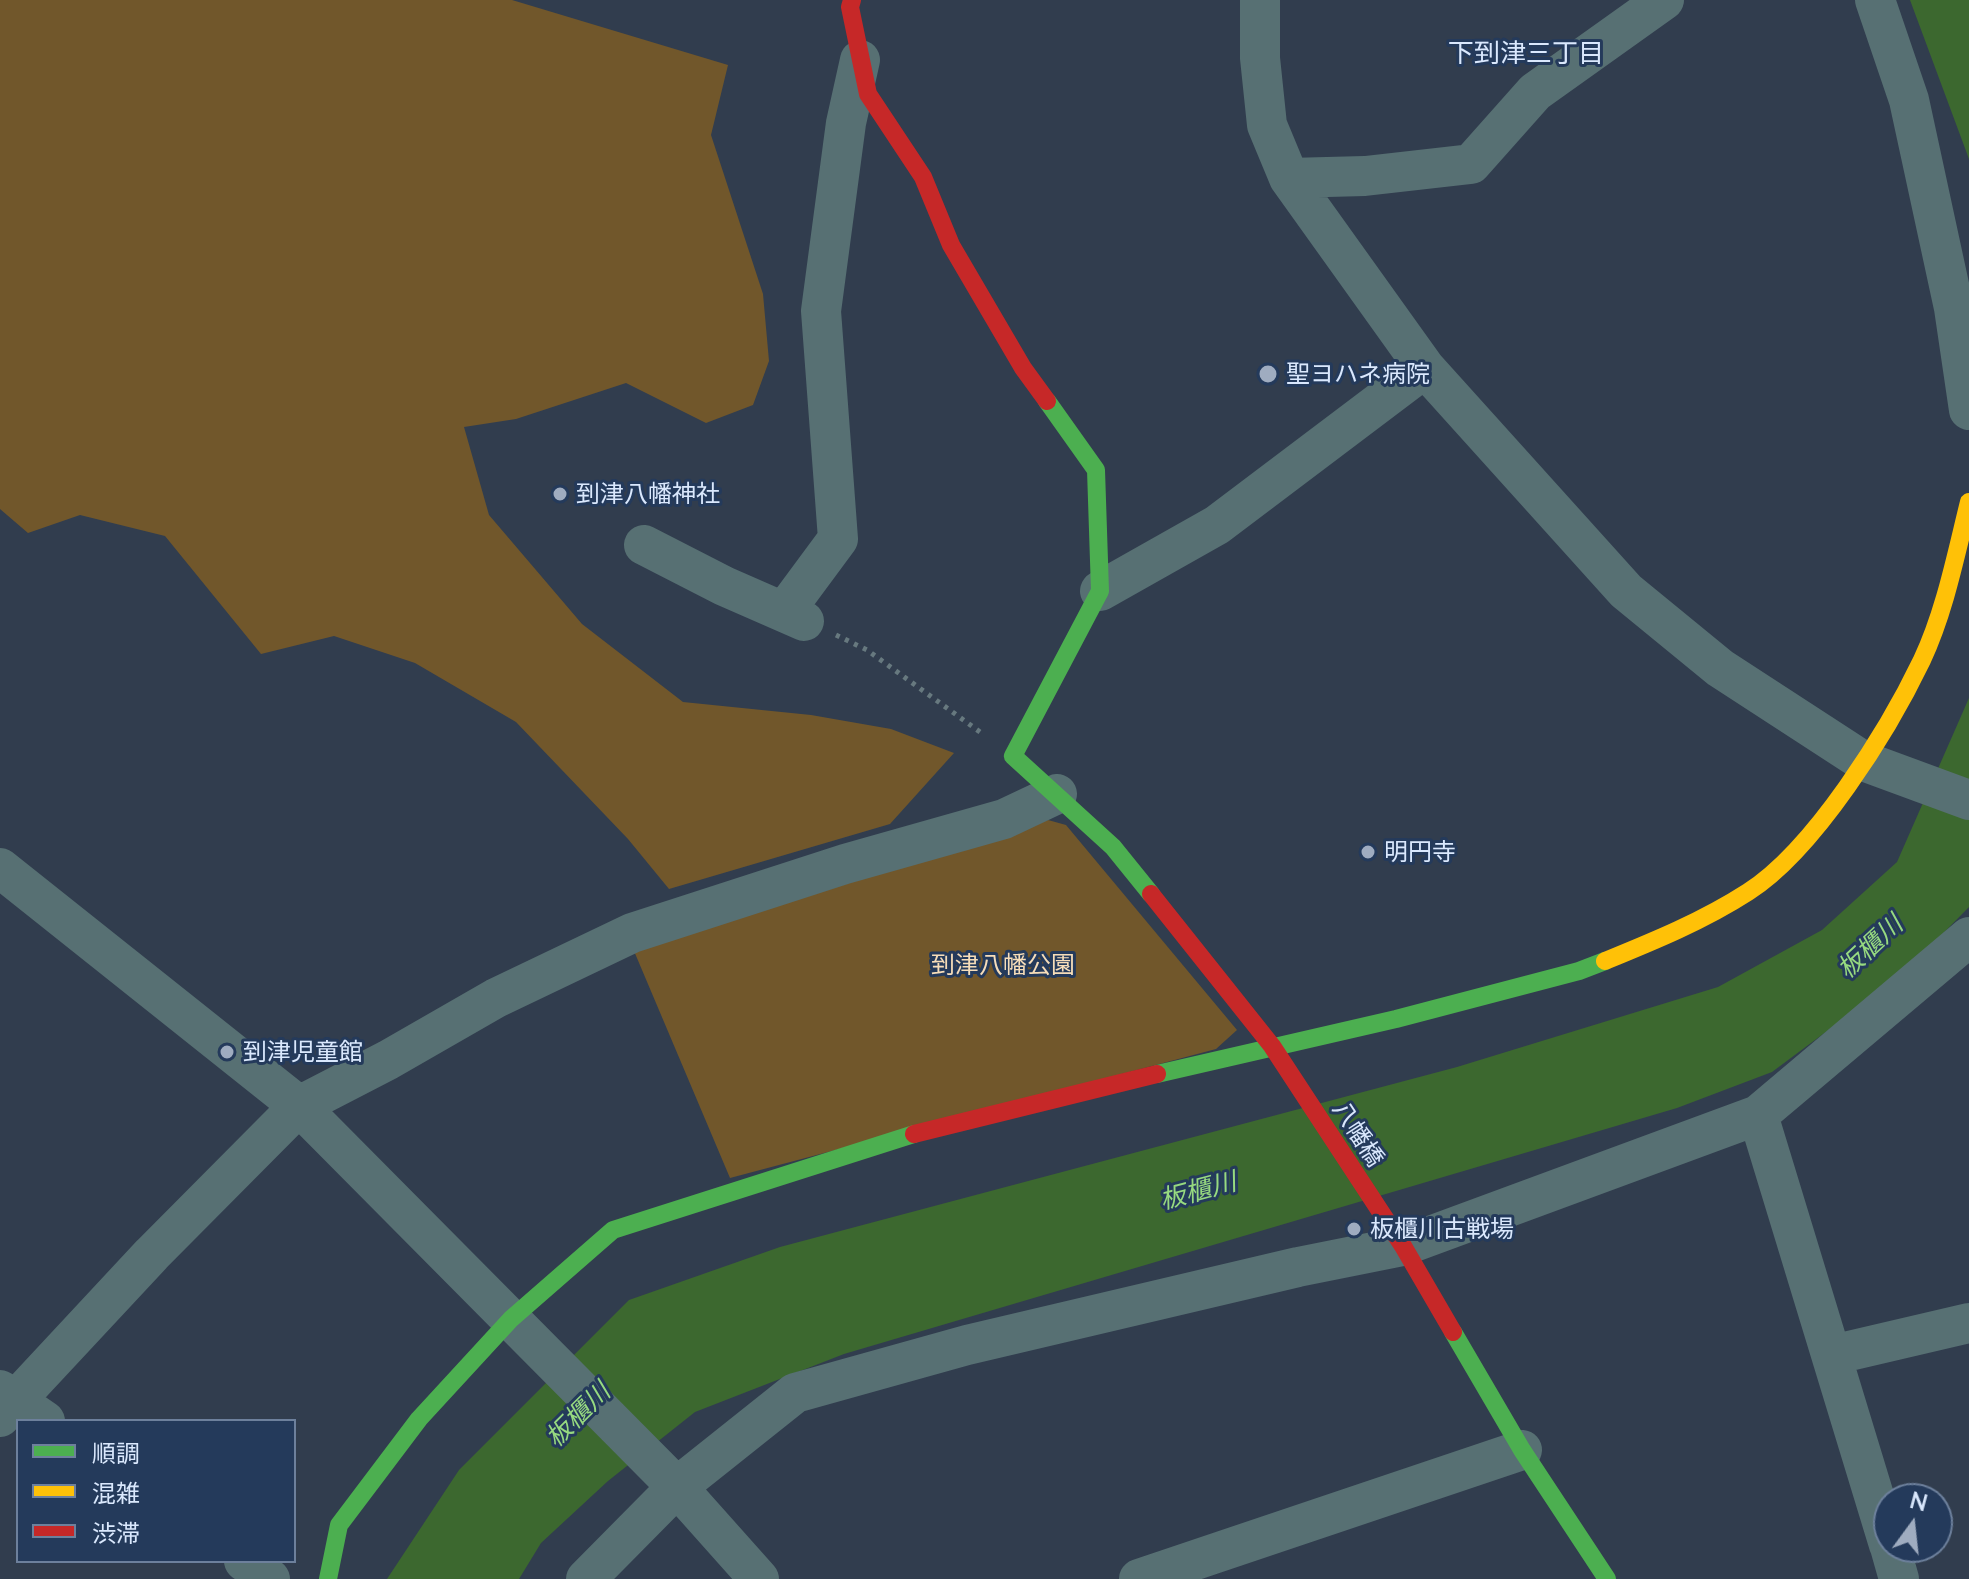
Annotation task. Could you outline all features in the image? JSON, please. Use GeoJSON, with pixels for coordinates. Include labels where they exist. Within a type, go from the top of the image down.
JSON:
{"type":"FeatureCollection","features":[{"type":"Feature","properties":{"kind":"street"},"geometry":{"type":"LineString","coordinates":[[852,0],[850,7],[868,94],[923,177],[951,245],[1023,368],[1096,470],[1100,591],[1013,756]]}},
{"type":"Feature","properties":{"kind":"street"},"geometry":{"type":"LineString","coordinates":[[1260,0],[1260,58],[1267,125],[1289,178],[1425,368],[1626,591],[1720,668],[1863,761],[1969,800]]}},
{"type":"Feature","properties":{"kind":"street"},"geometry":{"type":"LineString","coordinates":[[1289,178],[1365,176],[1471,164],[1535,92],[1664,0]]}},
{"type":"Feature","properties":{"kind":"street"},"geometry":{"type":"LineString","coordinates":[[1875,0],[1909,100],[1954,308],[1969,410]]}},
{"type":"Feature","properties":{"kind":"street"},"geometry":{"type":"LineString","coordinates":[[644,545],[724,586],[794,616],[838,539],[821,311],[846,123],[860,60]]}},
{"type":"Feature","properties":{"kind":"street"},"geometry":{"type":"LineString","coordinates":[[1100,591],[1217,525],[1425,368]]}},
{"type":"Feature","properties":{"kind":"street"},"geometry":{"type":"LineString","coordinates":[[328,1579],[339,1525],[419,1419],[511,1319],[613,1230],[895,1139],[1272,1046],[1396,1019],[1579,971],[1670,935],[1750,891],[1809,839],[1863,761],[1922,659],[1949,582],[1969,502]]}},
{"type":"Feature","properties":{"kind":"street","name":"八幡橋"},"geometry":{"type":"LineString","coordinates":[[1013,756],[1113,847],[1272,1046],[1394,1233],[1522,1450],[1607,1579]]}},
{"type":"Feature","properties":{"kind":"street"},"geometry":{"type":"LineString","coordinates":[[15,1407],[299,1106],[388,1060],[496,998],[632,933],[845,864],[1004,819],[1057,794]]}},
{"type":"Feature","properties":{"kind":"street"},"geometry":{"type":"LineString","coordinates":[[0,868],[299,1106],[677,1487],[759,1579]]}},
{"type":"Feature","properties":{"kind":"street"},"geometry":{"type":"LineString","coordinates":[[586,1579],[677,1487],[795,1393],[967,1345],[1298,1267],[1758,1115],[1969,937]]}},
{"type":"Feature","properties":{"kind":"street"},"geometry":{"type":"LineString","coordinates":[[1758,1115],[1873,1492]]}},
{"type":"Feature","properties":{"kind":"street"},"geometry":{"type":"LineString","coordinates":[[1832,1355],[1969,1323]]}},
{"type":"Feature","properties":{"kind":"street"},"geometry":{"type":"LineString","coordinates":[[1139,1579],[1522,1450]]}},
{"type":"Feature","properties":{"kind":"street"},"geometry":{"type":"LineString","coordinates":[[247,1563],[270,1579]]}},
{"type":"Feature","properties":{"kind":"path"},"geometry":{"type":"LineString","coordinates":[[794,616],[867,650],[1013,756]]}},
{"type":"Feature","properties":{"kind":"green space"},"geometry":{"type":"Polygon","coordinates":[[[0,0],[512,0],[728,65],[711,135],[763,294],[769,361],[753,405],[706,423],[626,383],[516,419],[464,427],[489,515],[582,624],[683,702],[811,715],[891,729],[954,753],[890,824],[669,889],[628,839],[516,722],[415,663],[334,636],[261,654],[165,536],[80,515],[28,533],[0,509],[0,0]]]}},
{"type":"Feature","properties":{"kind":"green space","name":"到津八幡公園"},"geometry":{"type":"Polygon","coordinates":[[[1048,820],[1066,825],[1237,1030],[1216,1049],[730,1178],[634,951],[1048,820]]]}},
{"type":"Feature","properties":{"kind":"water"},"geometry":{"type":"Polygon","coordinates":[[[1910,0],[1969,0],[1969,159],[1910,0]]]}},
{"type":"Feature","properties":{"kind":"water","name":"板櫃川"},"geometry":{"type":"Polygon","coordinates":[[[1969,698],[1969,907],[1901,976],[1772,1072],[1677,1108],[844,1354],[695,1412],[608,1481],[541,1543],[519,1579],[387,1579],[459,1470],[629,1300],[780,1247],[1457,1067],[1718,987],[1822,930],[1897,862],[1969,698]]]}},
{"type":"Feature","properties":{"kind":"traffic: fast"},"geometry":{"type":"LineString","coordinates":[[1047,401],[1096,470],[1100,591],[1013,756],[1113,847],[1151,894]]}},
{"type":"Feature","properties":{"kind":"traffic: fast"},"geometry":{"type":"LineString","coordinates":[[1157,1074],[1396,1019],[1579,971],[1605,961]]}},
{"type":"Feature","properties":{"kind":"traffic: fast"},"geometry":{"type":"LineString","coordinates":[[328,1579],[339,1525],[419,1419],[511,1319],[613,1230],[914,1134]]}},
{"type":"Feature","properties":{"kind":"traffic: fast"},"geometry":{"type":"LineString","coordinates":[[1453,1332],[1522,1450],[1607,1579]]}},
{"type":"Feature","properties":{"kind":"traffic: slow"},"geometry":{"type":"LineString","coordinates":[[1605,961],[1696,921],[1748,892],[1773,873],[1823,819],[1869,754],[1922,660],[1944,602],[1969,502]]}},
{"type":"Feature","properties":{"kind":"traffic: jam"},"geometry":{"type":"LineString","coordinates":[[852,0],[850,7],[868,94],[923,177],[951,245],[1023,368],[1047,401]]}},
{"type":"Feature","properties":{"kind":"traffic: jam"},"geometry":{"type":"LineString","coordinates":[[1151,894],[1272,1046],[1403,1246],[1453,1332]]}},
{"type":"Feature","properties":{"kind":"traffic: jam"},"geometry":{"type":"LineString","coordinates":[[914,1134],[1157,1074]]}},
{"type":"Feature","properties":{"kind":"place","name":"聖ヨハネ病院"},"geometry":{"type":"Point","coordinates":[1268,374]}},
{"type":"Feature","properties":{"kind":"place","name":"到津八幡神社"},"geometry":{"type":"Point","coordinates":[560,494]}},
{"type":"Feature","properties":{"kind":"place","name":"明円寺"},"geometry":{"type":"Point","coordinates":[1368,852]}},
{"type":"Feature","properties":{"kind":"place","name":"到津児童館"},"geometry":{"type":"Point","coordinates":[227,1052]}},
{"type":"Feature","properties":{"kind":"place","name":"板櫃川古戦場"},"geometry":{"type":"Point","coordinates":[1354,1229]}},
{"type":"Feature","properties":{"kind":"district","name":"下到津三丁目"},"geometry":{"type":"Point","coordinates":[1526,54]}}]}
